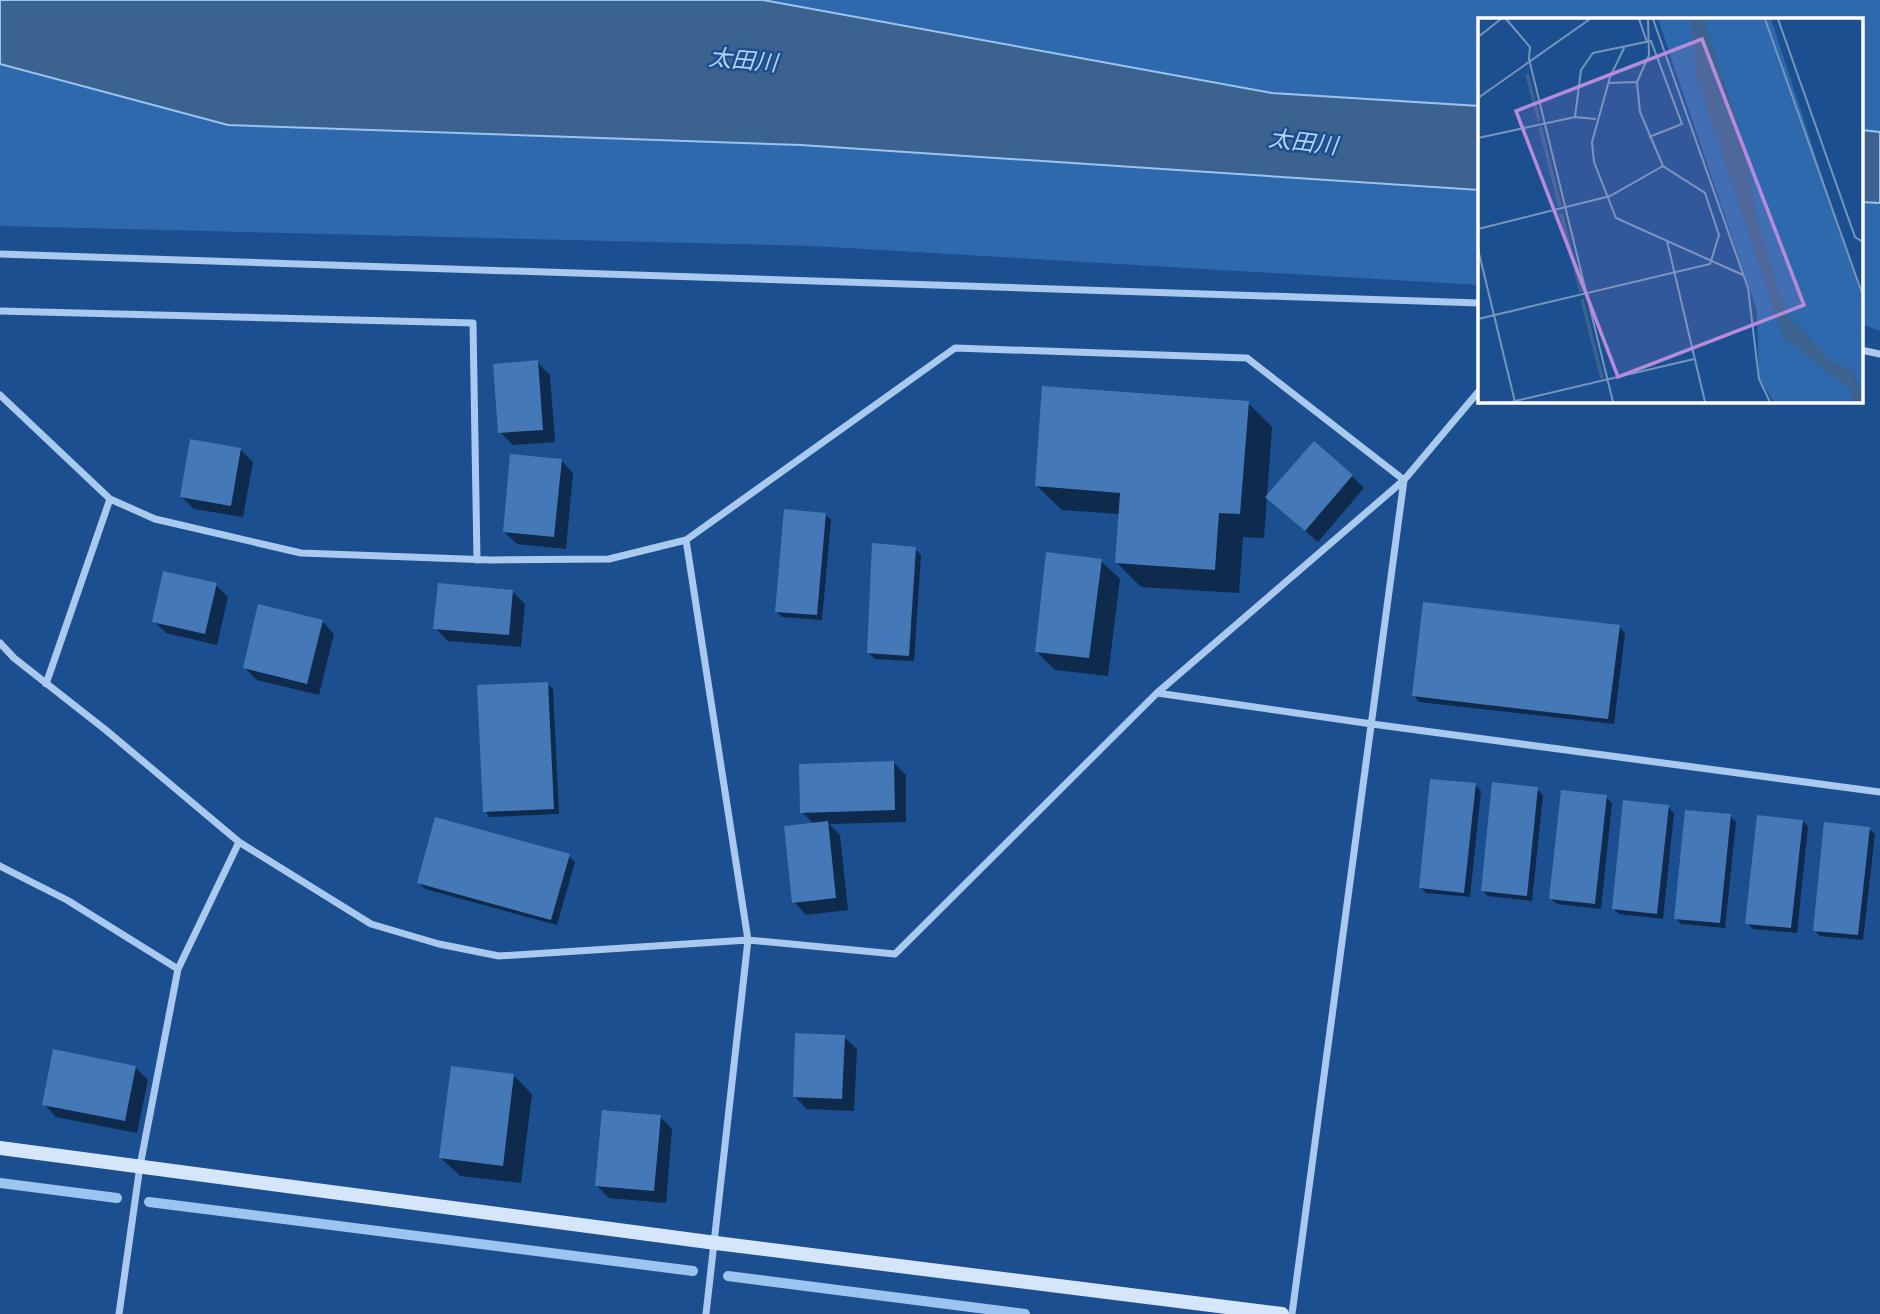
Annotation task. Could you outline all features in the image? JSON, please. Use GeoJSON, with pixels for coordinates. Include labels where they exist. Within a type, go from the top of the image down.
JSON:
{"type":"FeatureCollection","features":[{"type":"Feature","properties":{"kind":"street"},"geometry":{"type":"LineString","coordinates":[[0,254],[1478,303]]}},
{"type":"Feature","properties":{"kind":"street"},"geometry":{"type":"LineString","coordinates":[[0,311],[473,323],[477,560]]}},
{"type":"Feature","properties":{"kind":"street"},"geometry":{"type":"LineString","coordinates":[[0,395],[110,499],[155,519],[301,553],[477,560],[609,559],[686,540],[955,348],[1247,358],[1404,480]]}},
{"type":"Feature","properties":{"kind":"street"},"geometry":{"type":"LineString","coordinates":[[1862,350],[1880,354]]}},
{"type":"Feature","properties":{"kind":"street"},"geometry":{"type":"LineString","coordinates":[[0,643],[14,658],[107,731],[239,842],[371,923],[439,944],[499,956],[748,940],[895,954],[1157,693],[1404,480],[1478,392]]}},
{"type":"Feature","properties":{"kind":"street"},"geometry":{"type":"LineString","coordinates":[[1292,1314],[1404,480]]}},
{"type":"Feature","properties":{"kind":"street"},"geometry":{"type":"LineString","coordinates":[[47,684],[110,499]]}},
{"type":"Feature","properties":{"kind":"street"},"geometry":{"type":"LineString","coordinates":[[686,540],[748,940],[706,1314]]}},
{"type":"Feature","properties":{"kind":"street"},"geometry":{"type":"LineString","coordinates":[[1157,693],[1880,792]]}},
{"type":"Feature","properties":{"kind":"street"},"geometry":{"type":"LineString","coordinates":[[119,1314],[140,1166],[178,970],[239,842]]}},
{"type":"Feature","properties":{"kind":"street"},"geometry":{"type":"LineString","coordinates":[[0,866],[67,900],[178,970]]}},
{"type":"Feature","properties":{"kind":"street"},"geometry":{"type":"LineString","coordinates":[[0,1148],[716,1243],[1282,1314]]}},
{"type":"Feature","properties":{"kind":"shaded area"},"geometry":{"type":"Polygon","coordinates":[[[0,0],[1880,0],[1880,331],[1862,324],[1862,18],[1478,18],[1478,285],[813,246],[0,226],[0,0]]]}},
{"type":"Feature","properties":{"kind":"water","name":"太田川"},"geometry":{"type":"Polygon","coordinates":[[[0,0],[763,0],[1272,93],[1478,106],[1478,190],[801,145],[228,125],[0,64],[0,0]]]}},
{"type":"Feature","properties":{"kind":"water"},"geometry":{"type":"Polygon","coordinates":[[[1862,130],[1880,132],[1880,203],[1862,202],[1862,130]]]}},
{"type":"Feature","properties":{"kind":"building"},"geometry":{"type":"Polygon","coordinates":[[[538,360],[543,430],[498,433],[493,364],[538,360]]]}},
{"type":"Feature","properties":{"kind":"building"},"geometry":{"type":"Polygon","coordinates":[[[1042,386],[1249,401],[1240,514],[1219,513],[1215,570],[1115,563],[1120,493],[1035,486],[1042,386]]]}},
{"type":"Feature","properties":{"kind":"building"},"geometry":{"type":"Polygon","coordinates":[[[190,439],[241,448],[231,506],[180,497],[190,439]]]}},
{"type":"Feature","properties":{"kind":"building"},"geometry":{"type":"Polygon","coordinates":[[[1314,441],[1353,475],[1305,531],[1265,497],[1314,441]]]}},
{"type":"Feature","properties":{"kind":"building"},"geometry":{"type":"Polygon","coordinates":[[[510,454],[562,459],[554,537],[503,532],[510,454]]]}},
{"type":"Feature","properties":{"kind":"building"},"geometry":{"type":"Polygon","coordinates":[[[784,509],[826,513],[817,615],[775,612],[784,509]]]}},
{"type":"Feature","properties":{"kind":"building"},"geometry":{"type":"Polygon","coordinates":[[[872,543],[916,547],[909,656],[867,653],[872,543]]]}},
{"type":"Feature","properties":{"kind":"building"},"geometry":{"type":"Polygon","coordinates":[[[1046,552],[1102,559],[1089,658],[1035,652],[1046,552]]]}},
{"type":"Feature","properties":{"kind":"building"},"geometry":{"type":"Polygon","coordinates":[[[163,571],[217,583],[205,634],[152,622],[163,571]]]}},
{"type":"Feature","properties":{"kind":"building"},"geometry":{"type":"Polygon","coordinates":[[[438,583],[513,590],[509,635],[433,629],[438,583]]]}},
{"type":"Feature","properties":{"kind":"building"},"geometry":{"type":"Polygon","coordinates":[[[1423,602],[1620,625],[1608,719],[1412,696],[1423,602]]]}},
{"type":"Feature","properties":{"kind":"building"},"geometry":{"type":"Polygon","coordinates":[[[258,604],[323,620],[307,684],[243,668],[258,604]]]}},
{"type":"Feature","properties":{"kind":"building"},"geometry":{"type":"Polygon","coordinates":[[[548,682],[554,809],[483,812],[477,685],[548,682]]]}},
{"type":"Feature","properties":{"kind":"building"},"geometry":{"type":"Polygon","coordinates":[[[894,761],[895,810],[800,813],[799,764],[894,761]]]}},
{"type":"Feature","properties":{"kind":"building"},"geometry":{"type":"Polygon","coordinates":[[[1430,779],[1476,783],[1464,893],[1419,888],[1430,779]]]}},
{"type":"Feature","properties":{"kind":"building"},"geometry":{"type":"Polygon","coordinates":[[[1492,782],[1538,787],[1527,896],[1481,891],[1492,782]]]}},
{"type":"Feature","properties":{"kind":"building"},"geometry":{"type":"Polygon","coordinates":[[[1561,790],[1607,795],[1595,904],[1549,899],[1561,790]]]}},
{"type":"Feature","properties":{"kind":"building"},"geometry":{"type":"Polygon","coordinates":[[[1623,800],[1669,805],[1657,914],[1612,909],[1623,800]]]}},
{"type":"Feature","properties":{"kind":"building"},"geometry":{"type":"Polygon","coordinates":[[[1685,810],[1731,814],[1720,923],[1674,919],[1685,810]]]}},
{"type":"Feature","properties":{"kind":"building"},"geometry":{"type":"Polygon","coordinates":[[[1757,815],[1803,820],[1791,928],[1745,924],[1757,815]]]}},
{"type":"Feature","properties":{"kind":"building"},"geometry":{"type":"Polygon","coordinates":[[[435,817],[570,854],[551,920],[417,883],[435,817]]]}},
{"type":"Feature","properties":{"kind":"building"},"geometry":{"type":"Polygon","coordinates":[[[828,821],[836,898],[792,903],[784,826],[828,821]]]}},
{"type":"Feature","properties":{"kind":"building"},"geometry":{"type":"Polygon","coordinates":[[[1824,822],[1870,827],[1858,935],[1813,931],[1824,822]]]}},
{"type":"Feature","properties":{"kind":"building"},"geometry":{"type":"Polygon","coordinates":[[[795,1033],[845,1035],[842,1099],[793,1097],[795,1033]]]}},
{"type":"Feature","properties":{"kind":"building"},"geometry":{"type":"Polygon","coordinates":[[[53,1049],[136,1066],[125,1121],[42,1105],[53,1049]]]}},
{"type":"Feature","properties":{"kind":"building"},"geometry":{"type":"Polygon","coordinates":[[[451,1066],[514,1074],[503,1166],[439,1158],[451,1066]]]}},
{"type":"Feature","properties":{"kind":"building"},"geometry":{"type":"Polygon","coordinates":[[[602,1110],[661,1115],[654,1191],[595,1186],[602,1110]]]}},
{"type":"Feature","properties":{"kind":"waterway"},"geometry":{"type":"LineString","coordinates":[[0,1183],[117,1198]]}},
{"type":"Feature","properties":{"kind":"waterway"},"geometry":{"type":"LineString","coordinates":[[149,1202],[693,1271]]}},
{"type":"Feature","properties":{"kind":"waterway"},"geometry":{"type":"LineString","coordinates":[[728,1276],[1025,1314]]}}]}
